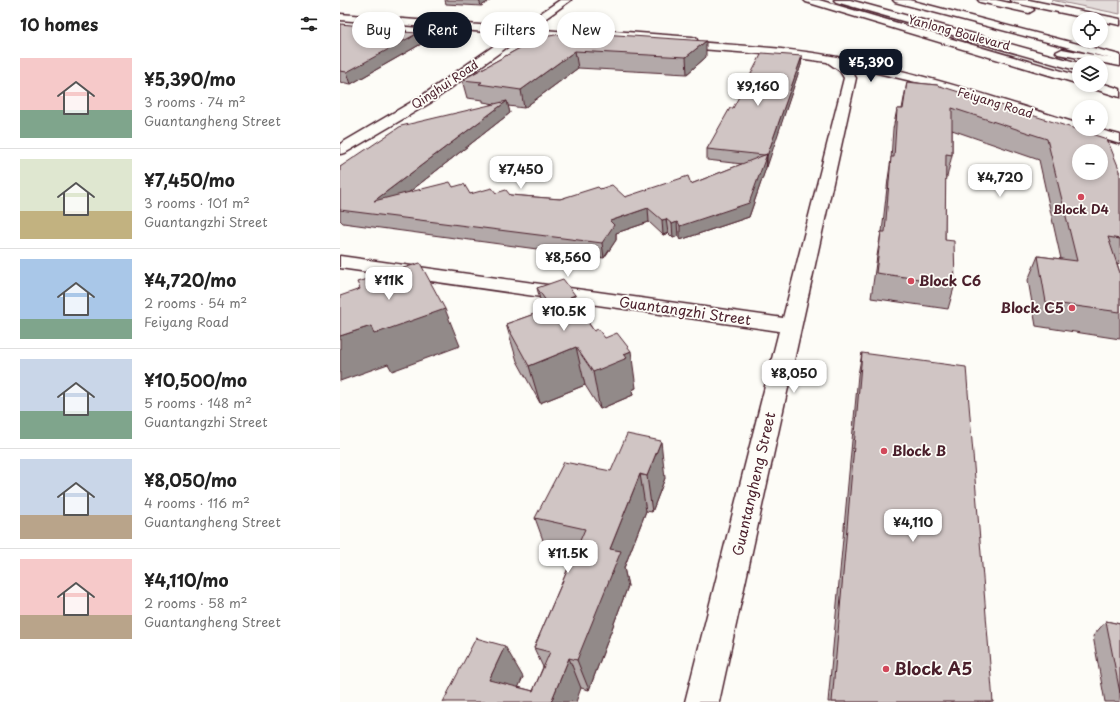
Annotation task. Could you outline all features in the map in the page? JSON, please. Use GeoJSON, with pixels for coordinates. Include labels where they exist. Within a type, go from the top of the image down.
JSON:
{"type":"FeatureCollection","features":[{"type":"Feature","properties":{"kind":"main road","name":"Qinghui Road"},"geometry":{"type":"LineString","coordinates":[[535,12],[548,0]]}},
{"type":"Feature","properties":{"kind":"main road","name":"Qinghui Road"},"geometry":{"type":"LineString","coordinates":[[545,12],[566,0]]}},
{"type":"Feature","properties":{"kind":"main road"},"geometry":{"type":"LineString","coordinates":[[808,0],[1072,78]]}},
{"type":"Feature","properties":{"kind":"main road","name":"Yanlong Boulevard"},"geometry":{"type":"LineString","coordinates":[[839,0],[1072,64]]}},
{"type":"Feature","properties":{"kind":"main road","name":"Yanlong Boulevard"},"geometry":{"type":"LineString","coordinates":[[865,0],[1072,57]]}},
{"type":"Feature","properties":{"kind":"main road"},"geometry":{"type":"LineString","coordinates":[[898,0],[1120,58]]}},
{"type":"Feature","properties":{"kind":"main road"},"geometry":{"type":"LineString","coordinates":[[983,0],[1072,19]]}},
{"type":"Feature","properties":{"kind":"main road"},"geometry":{"type":"LineString","coordinates":[[1015,0],[1120,22]]}},
{"type":"Feature","properties":{"kind":"main road","name":"Feiyang Road"},"geometry":{"type":"LineString","coordinates":[[340,13],[480,26]]}},
{"type":"Feature","properties":{"kind":"main road","name":"Feiyang Road"},"geometry":{"type":"LineString","coordinates":[[340,17],[480,27]]}},
{"type":"Feature","properties":{"kind":"main road"},"geometry":{"type":"LineString","coordinates":[[1108,27],[1120,30]]}},
{"type":"Feature","properties":{"kind":"main road"},"geometry":{"type":"LineString","coordinates":[[903,28],[1035,54]]}},
{"type":"Feature","properties":{"kind":"main road","name":"Feiyang Road"},"geometry":{"type":"LineString","coordinates":[[549,31],[770,46],[834,54],[909,71],[1072,119]]}},
{"type":"Feature","properties":{"kind":"main road","name":"Feiyang Road"},"geometry":{"type":"LineString","coordinates":[[549,32],[761,50],[830,59],[885,70],[1072,126]]}},
{"type":"Feature","properties":{"kind":"main road"},"geometry":{"type":"LineString","coordinates":[[1018,42],[1120,63]]}},
{"type":"Feature","properties":{"kind":"main road","name":"Qinghui Road"},"geometry":{"type":"LineString","coordinates":[[473,52],[480,48]]}},
{"type":"Feature","properties":{"kind":"main road","name":"Qinghui Road"},"geometry":{"type":"LineString","coordinates":[[340,150],[425,100],[492,48]]}},
{"type":"Feature","properties":{"kind":"main road"},"geometry":{"type":"LineString","coordinates":[[830,59],[845,69],[850,78],[856,74],[864,72],[885,70]]}},
{"type":"Feature","properties":{"kind":"main road"},"geometry":{"type":"LineString","coordinates":[[1108,67],[1120,70]]}},
{"type":"Feature","properties":{"kind":"main road","name":"Guantangheng Street"},"geometry":{"type":"LineString","coordinates":[[702,702],[850,78]]}},
{"type":"Feature","properties":{"kind":"main road"},"geometry":{"type":"LineString","coordinates":[[1108,89],[1120,93]]}},
{"type":"Feature","properties":{"kind":"main road"},"geometry":{"type":"LineString","coordinates":[[1108,130],[1120,134]]}},
{"type":"Feature","properties":{"kind":"main road"},"geometry":{"type":"LineString","coordinates":[[1106,136],[1120,140]]}},
{"type":"Feature","properties":{"kind":"main road","name":"Guantangzhi Street"},"geometry":{"type":"LineString","coordinates":[[340,262],[792,326]]}},
{"type":"Feature","properties":{"kind":"shaded area"},"geometry":{"type":"Polygon","coordinates":[[[1051,0],[1120,0],[1120,14],[1051,0]]]}},
{"type":"Feature","properties":{"kind":"building"},"geometry":{"type":"Polygon","coordinates":[[[340,24],[352,25],[352,48],[391,48],[347,72],[340,71],[340,24]]]}},
{"type":"Feature","properties":{"kind":"building"},"geometry":{"type":"Polygon","coordinates":[[[405,32],[413,33],[413,36],[405,40],[405,32]]]}},
{"type":"Feature","properties":{"kind":"building"},"geometry":{"type":"Polygon","coordinates":[[[557,35],[557,48],[615,48],[615,35],[706,41],[686,57],[575,51],[521,90],[479,84],[482,82],[462,80],[520,48],[549,48],[549,36],[557,35]]]}},
{"type":"Feature","properties":{"kind":"building"},"geometry":{"type":"Polygon","coordinates":[[[762,53],[802,56],[767,156],[767,154],[764,155],[707,149],[730,108],[733,108],[762,53]]]}},
{"type":"Feature","properties":{"kind":"building"},"geometry":{"type":"Polygon","coordinates":[[[907,82],[937,85],[1072,128],[1072,136],[1098,136],[1107,139],[1120,171],[1120,239],[1108,237],[1120,273],[1120,312],[1046,302],[1038,256],[1077,261],[1047,139],[952,108],[952,155],[946,154],[945,240],[954,241],[955,284],[876,273],[881,232],[885,232],[891,157],[894,157],[897,109],[903,109],[907,82]]]}},
{"type":"Feature","properties":{"kind":"building"},"geometry":{"type":"Polygon","coordinates":[[[507,101],[374,201],[450,182],[453,187],[464,184],[470,194],[492,188],[496,193],[506,190],[510,195],[560,199],[598,187],[600,189],[612,185],[625,197],[688,176],[691,184],[767,154],[749,203],[680,226],[677,222],[672,224],[666,219],[662,220],[648,208],[610,221],[614,225],[602,243],[340,210],[340,167],[401,126],[507,101]]]}},
{"type":"Feature","properties":{"kind":"building"},"geometry":{"type":"Polygon","coordinates":[[[420,263],[445,309],[374,334],[371,326],[340,336],[340,296],[360,289],[357,282],[420,263]]]}},
{"type":"Feature","properties":{"kind":"building"},"geometry":{"type":"Polygon","coordinates":[[[563,279],[575,295],[570,297],[594,331],[598,329],[605,338],[617,333],[631,351],[624,354],[627,358],[593,372],[576,347],[529,366],[506,324],[551,308],[537,288],[563,279]]]}},
{"type":"Feature","properties":{"kind":"building"},"geometry":{"type":"Polygon","coordinates":[[[862,353],[966,367],[993,702],[832,702],[862,353]]]}},
{"type":"Feature","properties":{"kind":"building"},"geometry":{"type":"Polygon","coordinates":[[[627,434],[661,441],[647,476],[640,474],[610,549],[621,551],[577,660],[569,658],[551,702],[443,702],[476,638],[505,646],[489,680],[533,691],[550,652],[534,648],[585,529],[535,518],[564,462],[611,471],[627,434]]]}},
{"type":"Feature","properties":{"kind":"building"},"geometry":{"type":"Polygon","coordinates":[[[1106,621],[1120,624],[1120,693],[1106,621]]]}},
{"type":"Feature","properties":{"kind":"place","name":"Block D4"},"geometry":{"type":"Point","coordinates":[1081,197]}},
{"type":"Feature","properties":{"kind":"place","name":"Block C6"},"geometry":{"type":"Point","coordinates":[911,281]}},
{"type":"Feature","properties":{"kind":"place","name":"Block C5"},"geometry":{"type":"Point","coordinates":[1072,308]}},
{"type":"Feature","properties":{"kind":"place","name":"Block B"},"geometry":{"type":"Point","coordinates":[884,451]}},
{"type":"Feature","properties":{"kind":"place","name":"Block A5"},"geometry":{"type":"Point","coordinates":[886,669]}}]}
